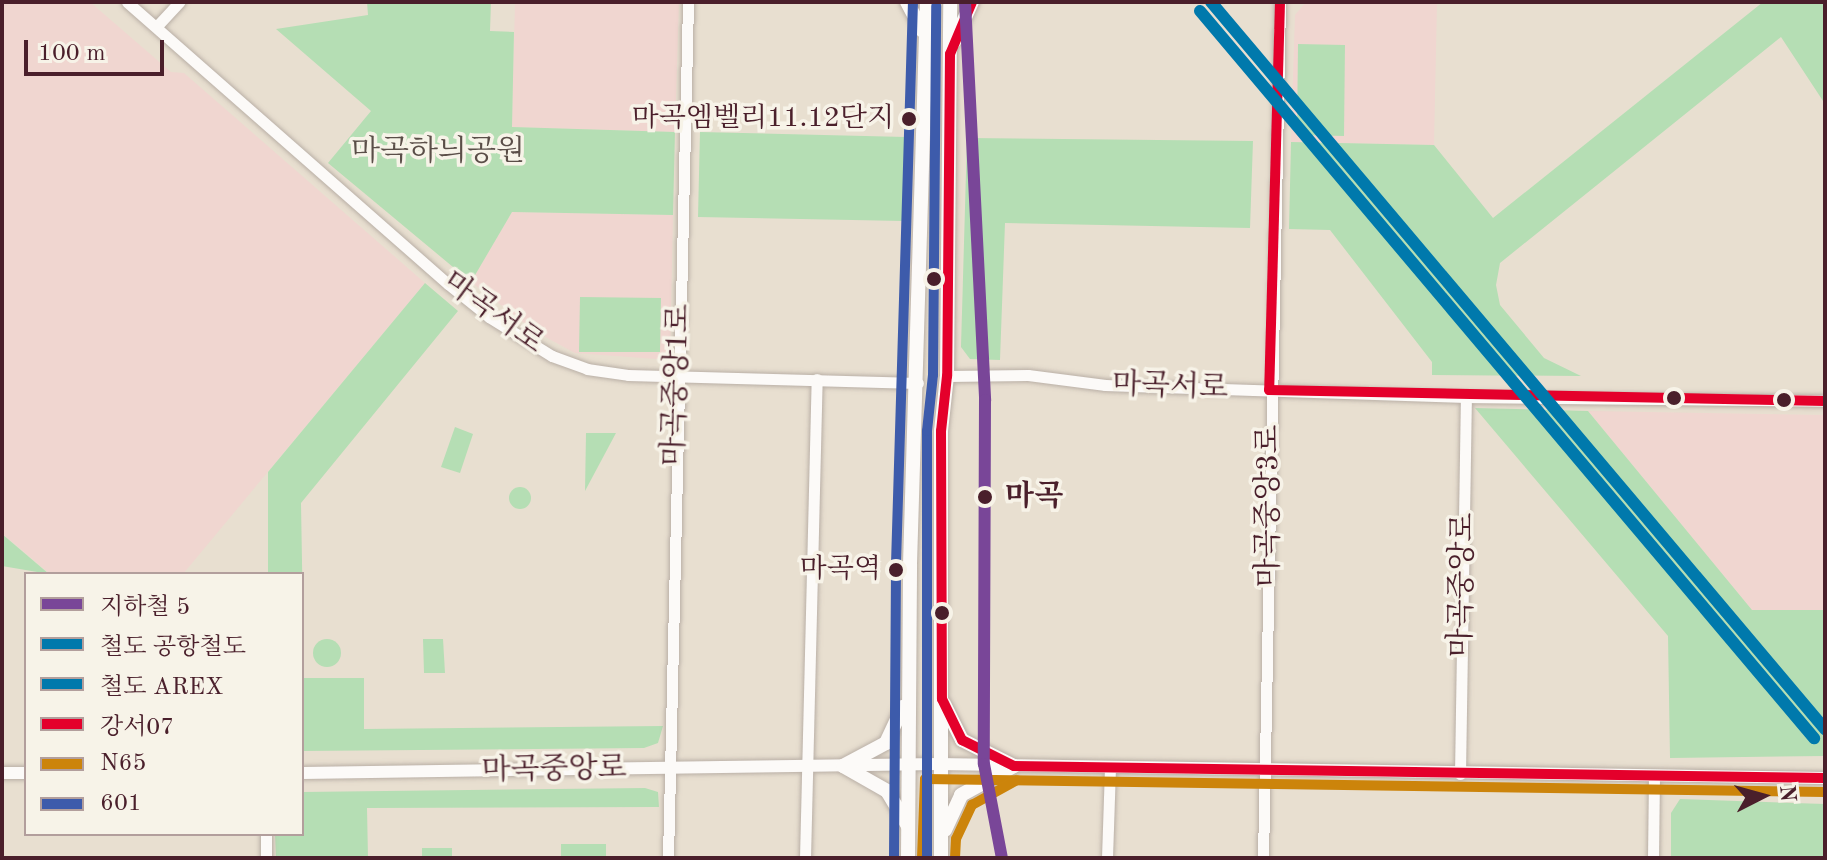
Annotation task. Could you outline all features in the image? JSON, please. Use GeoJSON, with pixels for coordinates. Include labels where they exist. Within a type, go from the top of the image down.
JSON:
{"type":"FeatureCollection","features":[{"type":"Feature","properties":{"kind":"main road"},"geometry":{"type":"LineString","coordinates":[[907,2],[923,31]]}},
{"type":"Feature","properties":{"kind":"main road"},"geometry":{"type":"LineString","coordinates":[[908,858],[912,765],[908,691],[918,383],[923,31],[927,2]]}},
{"type":"Feature","properties":{"kind":"main road"},"geometry":{"type":"LineString","coordinates":[[941,858],[938,764],[942,699],[941,431],[947,376],[950,2]]}},
{"type":"Feature","properties":{"kind":"main road"},"geometry":{"type":"LineString","coordinates":[[950,54],[972,2]]}},
{"type":"Feature","properties":{"kind":"main road"},"geometry":{"type":"LineString","coordinates":[[843,766],[886,743],[908,691]]}},
{"type":"Feature","properties":{"kind":"main road"},"geometry":{"type":"LineString","coordinates":[[942,699],[962,740],[1014,766]]}},
{"type":"Feature","properties":{"kind":"main road","name":"마곡중앙로"},"geometry":{"type":"LineString","coordinates":[[304,773],[938,764],[1825,778]]}},
{"type":"Feature","properties":{"kind":"main road"},"geometry":{"type":"LineString","coordinates":[[843,766],[887,791],[909,828]]}},
{"type":"Feature","properties":{"kind":"main road"},"geometry":{"type":"LineString","coordinates":[[942,836],[962,794],[1014,766]]}},
{"type":"Feature","properties":{"kind":"main road"},"geometry":{"type":"LineString","coordinates":[[2,773],[24,773]]}},
{"type":"Feature","properties":{"kind":"street","name":"마곡서로"},"geometry":{"type":"LineString","coordinates":[[127,2],[448,284],[514,334],[587,369],[918,383]]}},
{"type":"Feature","properties":{"kind":"street"},"geometry":{"type":"LineString","coordinates":[[157,26],[179,2]]}},
{"type":"Feature","properties":{"kind":"street","name":"마곡중앙1로"},"geometry":{"type":"LineString","coordinates":[[668,858],[688,2]]}},
{"type":"Feature","properties":{"kind":"street","name":"마곡중앙3로"},"geometry":{"type":"LineString","coordinates":[[1263,858],[1269,390],[1280,2]]}},
{"type":"Feature","properties":{"kind":"street","name":"마곡서로"},"geometry":{"type":"LineString","coordinates":[[947,376],[1028,375],[1105,385],[1466,397],[1825,401]]}},
{"type":"Feature","properties":{"kind":"street"},"geometry":{"type":"LineString","coordinates":[[805,858],[817,379]]}},
{"type":"Feature","properties":{"kind":"street","name":"마곡중앙로"},"geometry":{"type":"LineString","coordinates":[[1460,774],[1466,397]]}},
{"type":"Feature","properties":{"kind":"street"},"geometry":{"type":"LineString","coordinates":[[1107,858],[1110,768]]}},
{"type":"Feature","properties":{"kind":"street"},"geometry":{"type":"LineString","coordinates":[[1653,858],[1654,777]]}},
{"type":"Feature","properties":{"kind":"street"},"geometry":{"type":"LineString","coordinates":[[266,836],[266,858]]}},
{"type":"Feature","properties":{"kind":"shaded area"},"geometry":{"type":"Polygon","coordinates":[[[2,2],[90,2],[171,72],[184,73],[425,283],[185,572],[48,572],[2,533],[2,2]]]}},
{"type":"Feature","properties":{"kind":"shaded area"},"geometry":{"type":"Polygon","coordinates":[[[515,2],[679,2],[675,132],[512,127],[515,2]]]}},
{"type":"Feature","properties":{"kind":"shaded area"},"geometry":{"type":"Polygon","coordinates":[[[1306,2],[1437,2],[1434,145],[1291,142],[1295,15],[1306,2]]]}},
{"type":"Feature","properties":{"kind":"shaded area"},"geometry":{"type":"Polygon","coordinates":[[[512,212],[673,215],[670,360],[575,353],[536,332],[471,282],[512,212]]]}},
{"type":"Feature","properties":{"kind":"shaded area"},"geometry":{"type":"Polygon","coordinates":[[[1588,411],[1825,415],[1825,610],[1752,610],[1588,411]]]}},
{"type":"Feature","properties":{"kind":"green space","name":"마곡하늬공원"},"geometry":{"type":"Polygon","coordinates":[[[367,2],[491,2],[490,31],[514,32],[512,127],[675,132],[673,215],[512,212],[471,282],[328,163],[371,111],[276,29],[368,15],[367,2]]]}},
{"type":"Feature","properties":{"kind":"green space"},"geometry":{"type":"Polygon","coordinates":[[[1763,2],[1825,2],[1825,104],[1781,37],[1500,263],[1496,285],[1500,305],[1544,358],[1581,376],[1432,375],[1432,362],[1330,230],[1289,229],[1291,142],[1434,145],[1493,218],[1763,2]]]}},
{"type":"Feature","properties":{"kind":"green space"},"geometry":{"type":"Polygon","coordinates":[[[1298,44],[1345,45],[1344,136],[1297,135],[1298,44]]]}},
{"type":"Feature","properties":{"kind":"green space"},"geometry":{"type":"Polygon","coordinates":[[[700,132],[906,137],[904,221],[698,217],[700,132]]]}},
{"type":"Feature","properties":{"kind":"green space"},"geometry":{"type":"Polygon","coordinates":[[[967,138],[1253,141],[1250,228],[1005,223],[1000,360],[970,359],[961,347],[967,138]]]}},
{"type":"Feature","properties":{"kind":"green space"},"geometry":{"type":"Polygon","coordinates":[[[425,283],[458,311],[301,503],[302,572],[268,572],[268,472],[425,283]]]}},
{"type":"Feature","properties":{"kind":"green space"},"geometry":{"type":"Polygon","coordinates":[[[580,297],[661,298],[660,352],[579,352],[580,297]]]}},
{"type":"Feature","properties":{"kind":"green space"},"geometry":{"type":"Polygon","coordinates":[[[1475,408],[1588,411],[1752,610],[1825,610],[1825,756],[1670,758],[1668,636],[1475,408]]]}},
{"type":"Feature","properties":{"kind":"green space"},"geometry":{"type":"Polygon","coordinates":[[[455,427],[473,434],[460,473],[441,467],[455,427]]]}},
{"type":"Feature","properties":{"kind":"green space"},"geometry":{"type":"Polygon","coordinates":[[[586,433],[616,433],[585,491],[586,433]]]}},
{"type":"Feature","properties":{"kind":"green space"},"geometry":{"type":"Polygon","coordinates":[[[520,487],[528,490],[531,498],[528,506],[520,509],[512,506],[509,498],[512,490],[520,487]]]}},
{"type":"Feature","properties":{"kind":"green space"},"geometry":{"type":"Polygon","coordinates":[[[2,534],[47,572],[37,572],[2,566],[2,534]]]}},
{"type":"Feature","properties":{"kind":"green space"},"geometry":{"type":"Polygon","coordinates":[[[327,639],[337,643],[341,653],[337,663],[327,667],[317,663],[313,653],[317,643],[327,639]]]}},
{"type":"Feature","properties":{"kind":"green space"},"geometry":{"type":"Polygon","coordinates":[[[423,639],[443,639],[445,673],[424,673],[423,639]]]}},
{"type":"Feature","properties":{"kind":"green space"},"geometry":{"type":"Polygon","coordinates":[[[304,678],[364,678],[364,729],[663,726],[658,743],[644,748],[304,751],[304,678]]]}},
{"type":"Feature","properties":{"kind":"green space"},"geometry":{"type":"Polygon","coordinates":[[[645,788],[658,792],[659,807],[367,808],[368,858],[276,858],[275,836],[304,836],[304,792],[645,788]]]}},
{"type":"Feature","properties":{"kind":"green space"},"geometry":{"type":"Polygon","coordinates":[[[1680,799],[1825,804],[1825,858],[1671,858],[1671,813],[1680,799]]]}},
{"type":"Feature","properties":{"kind":"green space"},"geometry":{"type":"Polygon","coordinates":[[[561,844],[606,844],[606,858],[561,858],[561,844]]]}},
{"type":"Feature","properties":{"kind":"green space"},"geometry":{"type":"Polygon","coordinates":[[[422,848],[452,848],[452,858],[422,858],[422,848]]]}},
{"type":"Feature","properties":{"kind":"metro line","name":"5"},"geometry":{"type":"LineString","coordinates":[[965,2],[985,400],[984,764],[1002,858]]}},
{"type":"Feature","properties":{"kind":"rail line","name":"공항철도"},"geometry":{"type":"LineString","coordinates":[[1211,2],[1825,729]]}},
{"type":"Feature","properties":{"kind":"rail line","name":"AREX"},"geometry":{"type":"LineString","coordinates":[[1200,11],[1814,738]]}},
{"type":"Feature","properties":{"kind":"transit line","name":"601"},"geometry":{"type":"LineString","coordinates":[[894,858],[896,564],[913,2]]}},
{"type":"Feature","properties":{"kind":"transit line","name":"강서07"},"geometry":{"type":"LineString","coordinates":[[972,2],[950,54],[947,376],[941,431],[942,699],[962,740],[1014,766],[1825,778]]}},
{"type":"Feature","properties":{"kind":"transit line","name":"강서07"},"geometry":{"type":"LineString","coordinates":[[1280,2],[1269,390],[1825,401]]}},
{"type":"Feature","properties":{"kind":"transit line","name":"601"},"geometry":{"type":"LineString","coordinates":[[927,858],[927,431],[933,375],[936,6]]}},
{"type":"Feature","properties":{"kind":"transit line","name":"N65"},"geometry":{"type":"LineString","coordinates":[[922,858],[925,779],[1825,792]]}},
{"type":"Feature","properties":{"kind":"transit line","name":"N65"},"geometry":{"type":"LineString","coordinates":[[955,858],[956,839],[972,805],[1017,780]]}},
{"type":"Feature","properties":{"kind":"place","name":"마곡엠벨리11.12단지"},"geometry":{"type":"Point","coordinates":[909,119]}},
{"type":"Feature","properties":{"kind":"place","name":"마곡"},"geometry":{"type":"Point","coordinates":[985,497]}},
{"type":"Feature","properties":{"kind":"place","name":"마곡역"},"geometry":{"type":"Point","coordinates":[896,570]}}]}
